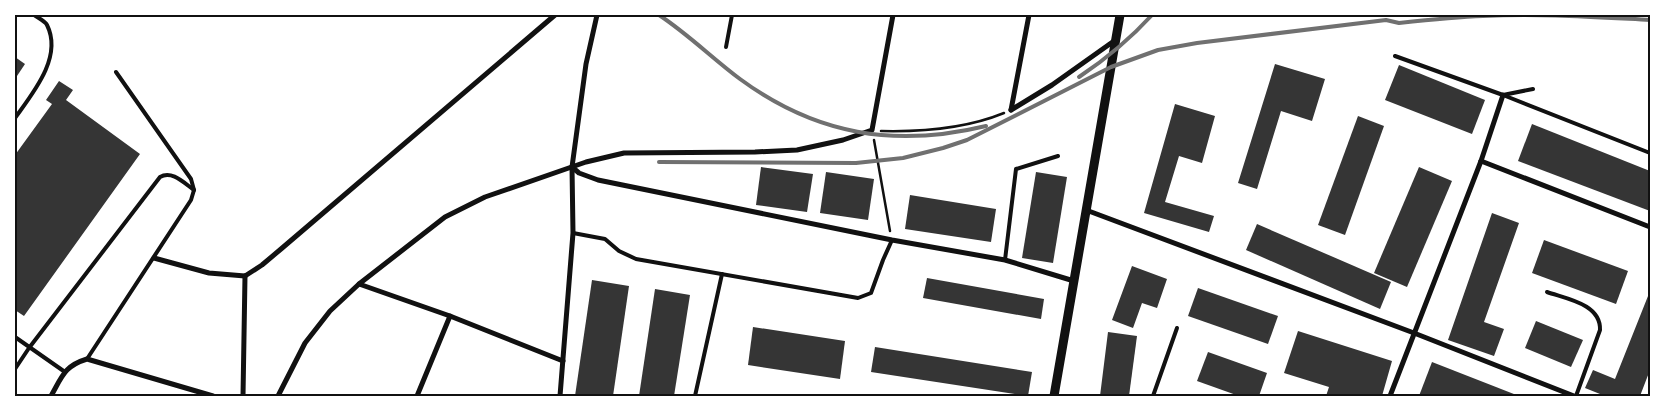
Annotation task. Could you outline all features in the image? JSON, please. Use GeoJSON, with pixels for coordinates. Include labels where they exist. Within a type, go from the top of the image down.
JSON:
{"type":"FeatureCollection","features":[{"type":"Feature","properties":{"kind":"street"},"geometry":{"type":"LineString","coordinates":[[154,258],[209,273],[245,276],[262,265],[555,15]]}},
{"type":"Feature","properties":{"kind":"street"},"geometry":{"type":"LineString","coordinates":[[560,396],[573,233],[572,167],[586,64],[597,15]]}},
{"type":"Feature","properties":{"kind":"street"},"geometry":{"type":"LineString","coordinates":[[278,396],[305,343],[330,311],[359,284],[445,217],[485,197],[603,157],[624,153],[797,150],[844,140],[872,130],[893,15]]}},
{"type":"Feature","properties":{"kind":"street"},"geometry":{"type":"LineString","coordinates":[[1011,110],[1029,15]]}},
{"type":"Feature","properties":{"kind":"street"},"geometry":{"type":"LineString","coordinates":[[1054,396],[1120,15]]}},
{"type":"Feature","properties":{"kind":"street"},"geometry":{"type":"LineString","coordinates":[[1011,110],[1052,85],[1116,40]]}},
{"type":"Feature","properties":{"kind":"street"},"geometry":{"type":"LineString","coordinates":[[1390,396],[1481,161],[1502,96]]}},
{"type":"Feature","properties":{"kind":"street"},"geometry":{"type":"LineString","coordinates":[[1481,161],[1650,226]]}},
{"type":"Feature","properties":{"kind":"street"},"geometry":{"type":"LineString","coordinates":[[572,167],[579,174],[598,180],[892,240],[1005,260],[1074,281]]}},
{"type":"Feature","properties":{"kind":"street"},"geometry":{"type":"LineString","coordinates":[[1086,210],[1414,333],[1575,396]]}},
{"type":"Feature","properties":{"kind":"street"},"geometry":{"type":"LineString","coordinates":[[243,396],[245,276]]}},
{"type":"Feature","properties":{"kind":"street"},"geometry":{"type":"LineString","coordinates":[[359,284],[450,316],[563,360]]}},
{"type":"Feature","properties":{"kind":"street"},"geometry":{"type":"LineString","coordinates":[[417,396],[450,316]]}},
{"type":"Feature","properties":{"kind":"street"},"geometry":{"type":"LineString","coordinates":[[51,396],[65,372],[74,363],[87,359],[213,396]]}},
{"type":"Feature","properties":{"kind":"lane"},"geometry":{"type":"LineString","coordinates":[[15,118],[32,95],[50,61],[51,43],[46,24],[34,15]]}},
{"type":"Feature","properties":{"kind":"lane"},"geometry":{"type":"LineString","coordinates":[[726,46],[732,15]]}},
{"type":"Feature","properties":{"kind":"lane"},"geometry":{"type":"LineString","coordinates":[[1395,56],[1650,153]]}},
{"type":"Feature","properties":{"kind":"lane"},"geometry":{"type":"LineString","coordinates":[[87,359],[191,200],[194,190],[192,180],[116,72]]}},
{"type":"Feature","properties":{"kind":"lane"},"geometry":{"type":"LineString","coordinates":[[1502,96],[1533,89]]}},
{"type":"Feature","properties":{"kind":"lane"},"geometry":{"type":"LineString","coordinates":[[1005,260],[1016,169],[1058,156]]}},
{"type":"Feature","properties":{"kind":"lane"},"geometry":{"type":"LineString","coordinates":[[15,369],[160,177],[166,174],[171,175],[194,190]]}},
{"type":"Feature","properties":{"kind":"lane"},"geometry":{"type":"LineString","coordinates":[[573,233],[604,239],[619,251],[636,259],[858,298],[871,293],[892,240]]}},
{"type":"Feature","properties":{"kind":"lane"},"geometry":{"type":"LineString","coordinates":[[695,396],[722,274]]}},
{"type":"Feature","properties":{"kind":"lane"},"geometry":{"type":"LineString","coordinates":[[1547,292],[1590,308],[1598,317],[1600,324],[1600,330],[1575,396]]}},
{"type":"Feature","properties":{"kind":"lane"},"geometry":{"type":"LineString","coordinates":[[1153,396],[1177,328]]}},
{"type":"Feature","properties":{"kind":"lane"},"geometry":{"type":"LineString","coordinates":[[15,337],[65,372]]}},
{"type":"Feature","properties":{"kind":"path"},"geometry":{"type":"LineString","coordinates":[[892,240],[872,130],[897,131],[951,127],[988,119],[1011,110]]}},
{"type":"Feature","properties":{"kind":"building"},"geometry":{"type":"Polygon","coordinates":[[[15,57],[25,64],[15,79],[15,57]]]}},
{"type":"Feature","properties":{"kind":"building"},"geometry":{"type":"Polygon","coordinates":[[[1275,64],[1325,79],[1312,121],[1281,111],[1257,189],[1238,183],[1275,64]]]}},
{"type":"Feature","properties":{"kind":"building"},"geometry":{"type":"Polygon","coordinates":[[[1399,65],[1485,100],[1472,134],[1385,100],[1399,65]]]}},
{"type":"Feature","properties":{"kind":"building"},"geometry":{"type":"Polygon","coordinates":[[[59,81],[73,90],[66,100],[140,154],[24,316],[15,310],[15,155],[52,104],[46,100],[59,81]]]}},
{"type":"Feature","properties":{"kind":"building"},"geometry":{"type":"Polygon","coordinates":[[[1175,104],[1215,116],[1202,163],[1179,156],[1165,202],[1214,216],[1209,232],[1144,213],[1175,104]]]}},
{"type":"Feature","properties":{"kind":"building"},"geometry":{"type":"Polygon","coordinates":[[[1358,116],[1384,126],[1345,235],[1318,225],[1358,116]]]}},
{"type":"Feature","properties":{"kind":"building"},"geometry":{"type":"Polygon","coordinates":[[[1532,124],[1650,171],[1650,211],[1518,161],[1532,124]]]}},
{"type":"Feature","properties":{"kind":"building"},"geometry":{"type":"Polygon","coordinates":[[[761,167],[813,174],[807,212],[756,205],[761,167]]]}},
{"type":"Feature","properties":{"kind":"building"},"geometry":{"type":"Polygon","coordinates":[[[1419,167],[1452,181],[1407,287],[1374,273],[1419,167]]]}},
{"type":"Feature","properties":{"kind":"building"},"geometry":{"type":"Polygon","coordinates":[[[826,172],[874,179],[868,220],[820,213],[826,172]]]}},
{"type":"Feature","properties":{"kind":"building"},"geometry":{"type":"Polygon","coordinates":[[[1036,172],[1067,177],[1053,263],[1022,258],[1036,172]]]}},
{"type":"Feature","properties":{"kind":"building"},"geometry":{"type":"Polygon","coordinates":[[[910,195],[996,209],[991,242],[905,229],[910,195]]]}},
{"type":"Feature","properties":{"kind":"building"},"geometry":{"type":"Polygon","coordinates":[[[1492,213],[1519,223],[1484,322],[1504,329],[1494,356],[1448,340],[1492,213]]]}},
{"type":"Feature","properties":{"kind":"building"},"geometry":{"type":"Polygon","coordinates":[[[1257,224],[1391,282],[1380,309],[1246,250],[1257,224]]]}},
{"type":"Feature","properties":{"kind":"building"},"geometry":{"type":"Polygon","coordinates":[[[1544,240],[1628,271],[1616,304],[1532,273],[1544,240]]]}},
{"type":"Feature","properties":{"kind":"building"},"geometry":{"type":"Polygon","coordinates":[[[1132,266],[1167,279],[1157,308],[1142,303],[1133,328],[1112,320],[1132,266]]]}},
{"type":"Feature","properties":{"kind":"building"},"geometry":{"type":"Polygon","coordinates":[[[927,278],[1044,299],[1041,319],[923,298],[927,278]]]}},
{"type":"Feature","properties":{"kind":"building"},"geometry":{"type":"Polygon","coordinates":[[[592,280],[629,286],[613,396],[575,396],[592,280]]]}},
{"type":"Feature","properties":{"kind":"building"},"geometry":{"type":"Polygon","coordinates":[[[1198,288],[1278,316],[1268,344],[1188,316],[1198,288]]]}},
{"type":"Feature","properties":{"kind":"building"},"geometry":{"type":"Polygon","coordinates":[[[655,289],[690,295],[674,396],[639,396],[655,289]]]}},
{"type":"Feature","properties":{"kind":"building"},"geometry":{"type":"Polygon","coordinates":[[[1650,291],[1650,370],[1640,396],[1605,396],[1585,388],[1593,370],[1615,379],[1650,291]]]}},
{"type":"Feature","properties":{"kind":"building"},"geometry":{"type":"Polygon","coordinates":[[[1536,321],[1583,340],[1571,367],[1525,348],[1536,321]]]}},
{"type":"Feature","properties":{"kind":"building"},"geometry":{"type":"Polygon","coordinates":[[[753,327],[845,341],[840,379],[748,365],[753,327]]]}},
{"type":"Feature","properties":{"kind":"building"},"geometry":{"type":"Polygon","coordinates":[[[1298,331],[1392,361],[1382,396],[1326,396],[1329,387],[1284,373],[1298,331]]]}},
{"type":"Feature","properties":{"kind":"building"},"geometry":{"type":"Polygon","coordinates":[[[1108,332],[1137,336],[1129,396],[1100,396],[1108,332]]]}},
{"type":"Feature","properties":{"kind":"building"},"geometry":{"type":"Polygon","coordinates":[[[875,347],[1032,372],[1028,396],[871,372],[875,347]]]}},
{"type":"Feature","properties":{"kind":"building"},"geometry":{"type":"Polygon","coordinates":[[[1208,352],[1267,373],[1259,396],[1239,396],[1197,381],[1208,352]]]}},
{"type":"Feature","properties":{"kind":"building"},"geometry":{"type":"Polygon","coordinates":[[[1432,362],[1519,396],[1419,396],[1432,362]]]}},
{"type":"Feature","properties":{"kind":"railway"},"geometry":{"type":"LineString","coordinates":[[659,15],[740,79],[769,98],[798,113],[827,124],[857,132],[888,136],[952,133],[986,126]]}},
{"type":"Feature","properties":{"kind":"railway"},"geometry":{"type":"LineString","coordinates":[[1079,77],[1117,48],[1152,15]]}},
{"type":"Feature","properties":{"kind":"railway"},"geometry":{"type":"LineString","coordinates":[[659,162],[856,163],[903,158],[967,140],[1111,67],[1158,50],[1197,43],[1386,20],[1399,23],[1504,15],[1650,20]]}}]}
